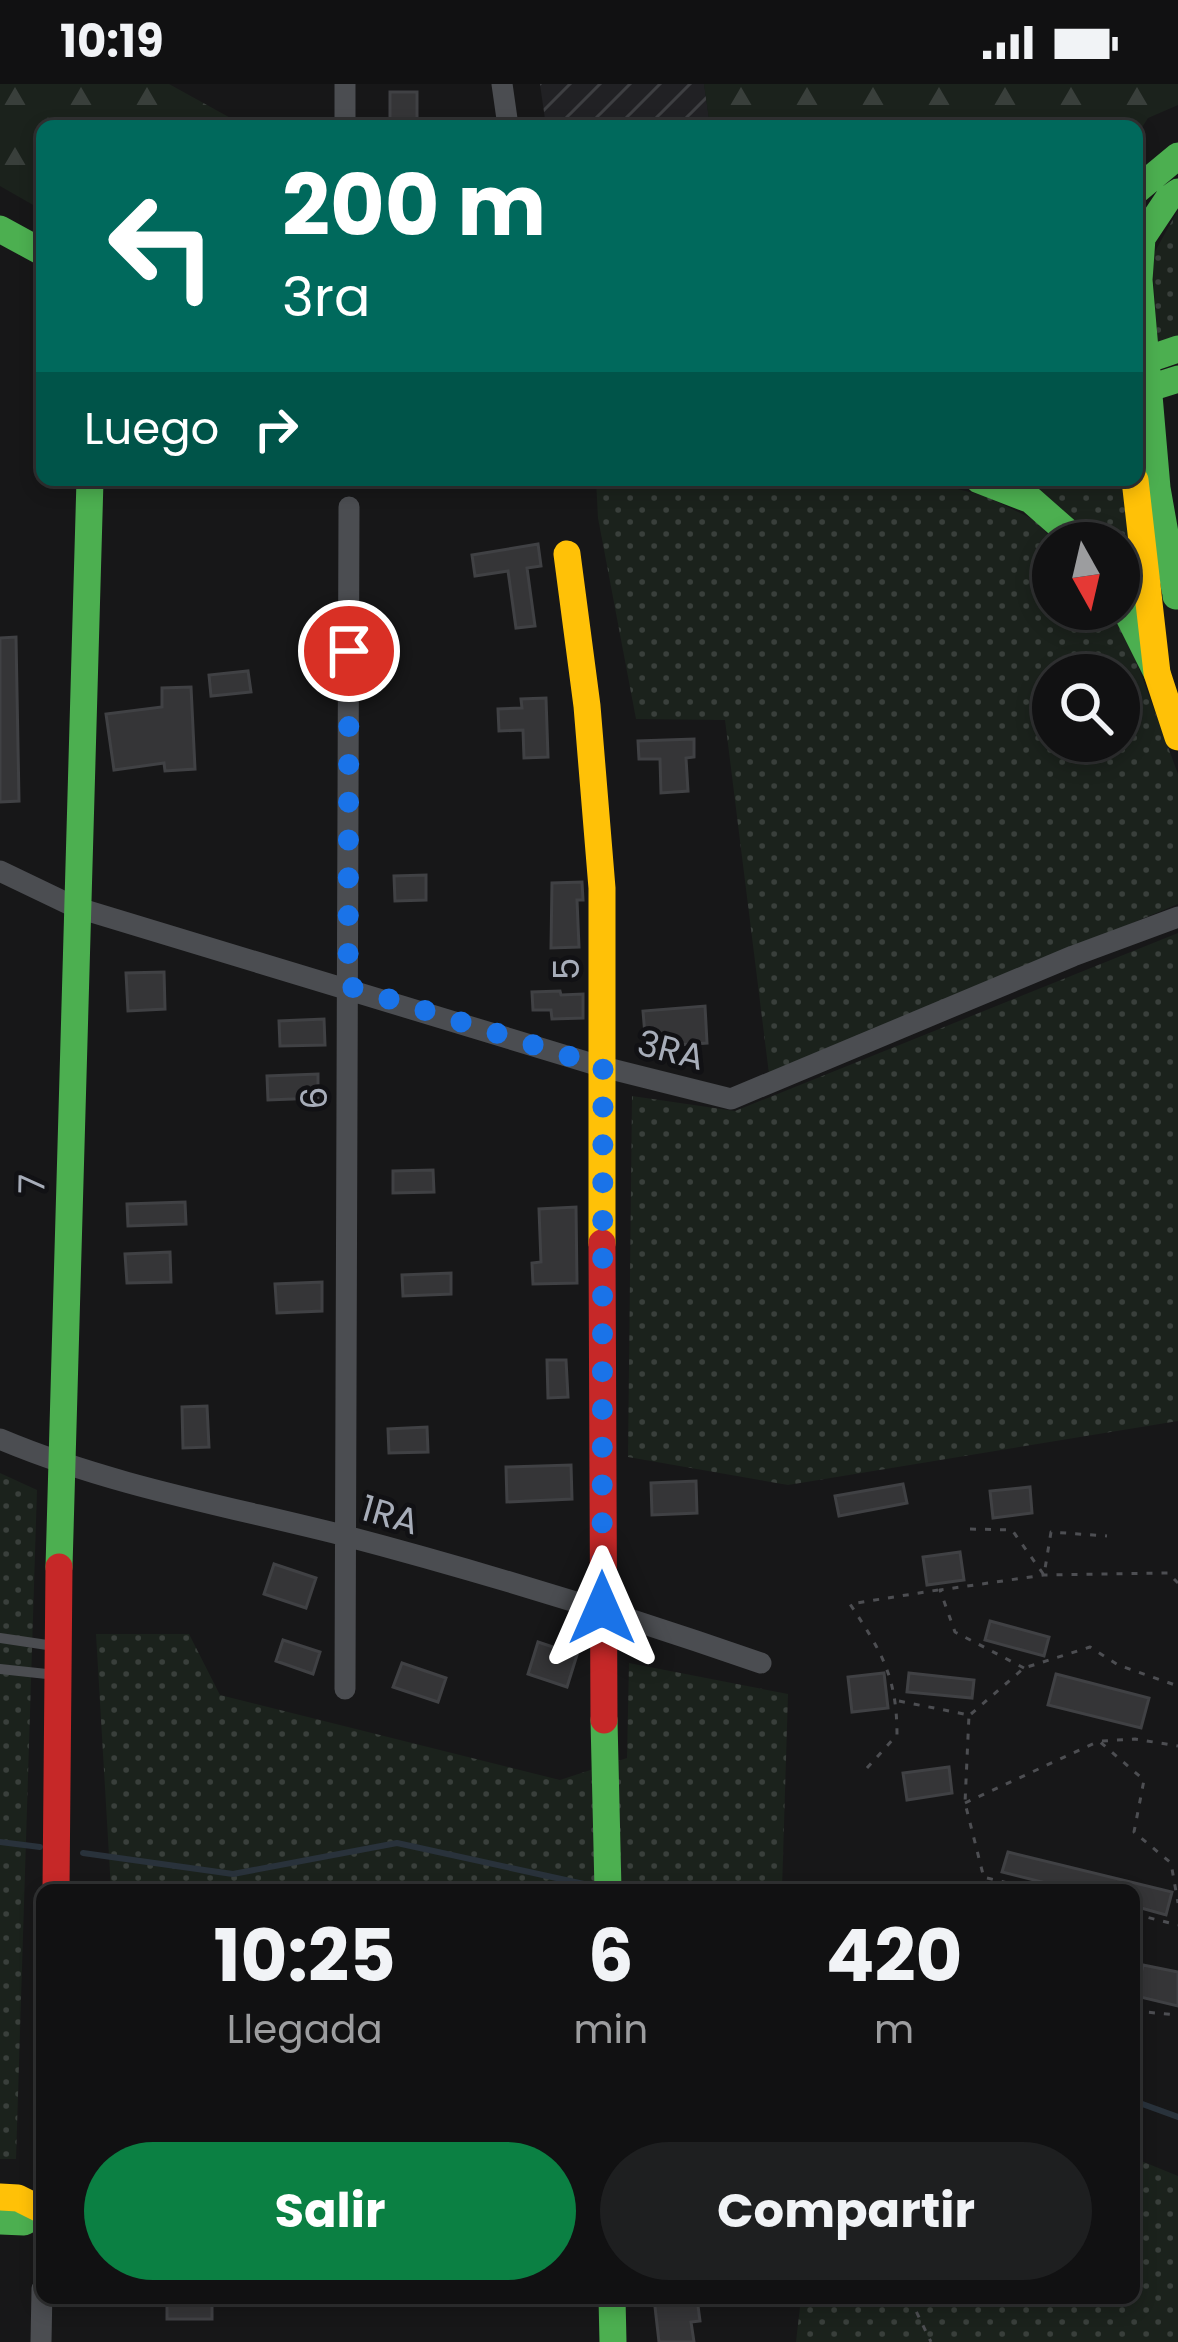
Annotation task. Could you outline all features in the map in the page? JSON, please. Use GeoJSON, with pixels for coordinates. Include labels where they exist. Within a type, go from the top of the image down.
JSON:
{"type":"FeatureCollection","features":[{"type":"Feature","properties":{"kind":"main road"},"geometry":{"type":"LineString","coordinates":[[1143,185],[1178,156]]}},
{"type":"Feature","properties":{"kind":"main road"},"geometry":{"type":"LineString","coordinates":[[1143,236],[1178,192]]}},
{"type":"Feature","properties":{"kind":"main road"},"geometry":{"type":"LineString","coordinates":[[0,229],[36,249]]}},
{"type":"Feature","properties":{"kind":"main road"},"geometry":{"type":"LineString","coordinates":[[1143,329],[1156,488],[1177,591]]}},
{"type":"Feature","properties":{"kind":"main road"},"geometry":{"type":"LineString","coordinates":[[1143,363],[1173,365]]}},
{"type":"Feature","properties":{"kind":"main road"},"geometry":{"type":"LineString","coordinates":[[1143,388],[1173,365]]}},
{"type":"Feature","properties":{"kind":"main road","name":"7"},"geometry":{"type":"LineString","coordinates":[[56,1884],[57,1646],[90,486]]}},
{"type":"Feature","properties":{"kind":"main road"},"geometry":{"type":"LineString","coordinates":[[994,486],[1030,500],[1055,522]]}},
{"type":"Feature","properties":{"kind":"main road"},"geometry":{"type":"LineString","coordinates":[[1136,486],[1157,673]]}},
{"type":"Feature","properties":{"kind":"main road","name":"5"},"geometry":{"type":"LineString","coordinates":[[567,554],[602,888],[602,1608],[608,1884]]}},
{"type":"Feature","properties":{"kind":"main road"},"geometry":{"type":"LineString","coordinates":[[1136,630],[1157,673],[1178,737]]}},
{"type":"Feature","properties":{"kind":"main road"},"geometry":{"type":"LineString","coordinates":[[0,2197],[18,2198],[36,2208]]}},
{"type":"Feature","properties":{"kind":"main road"},"geometry":{"type":"LineString","coordinates":[[0,2221],[24,2222],[36,2215]]}},
{"type":"Feature","properties":{"kind":"main road"},"geometry":{"type":"LineString","coordinates":[[612,2304],[613,2342]]}},
{"type":"Feature","properties":{"kind":"street"},"geometry":{"type":"LineString","coordinates":[[345,84],[345,120]]}},
{"type":"Feature","properties":{"kind":"street"},"geometry":{"type":"LineString","coordinates":[[502,84],[507,120]]}},
{"type":"Feature","properties":{"kind":"street","name":"6"},"geometry":{"type":"LineString","coordinates":[[345,1689],[349,507]]}},
{"type":"Feature","properties":{"kind":"street","name":"3RA"},"geometry":{"type":"LineString","coordinates":[[0,871],[75,907],[603,1067],[731,1100],[1178,916]]}},
{"type":"Feature","properties":{"kind":"street","name":"1RA"},"geometry":{"type":"LineString","coordinates":[[0,1439],[62,1465],[346,1536],[602,1608],[761,1663]]}},
{"type":"Feature","properties":{"kind":"street"},"geometry":{"type":"LineString","coordinates":[[41,2342],[42,2304]]}},
{"type":"Feature","properties":{"kind":"lane"},"geometry":{"type":"LineString","coordinates":[[0,1638],[57,1646]]}},
{"type":"Feature","properties":{"kind":"lane"},"geometry":{"type":"LineString","coordinates":[[0,1669],[57,1675]]}},
{"type":"Feature","properties":{"kind":"path"},"geometry":{"type":"LineString","coordinates":[[970,1529],[1012,1530],[1044,1576]]}},
{"type":"Feature","properties":{"kind":"path"},"geometry":{"type":"LineString","coordinates":[[1044,1576],[1051,1532],[1107,1536]]}},
{"type":"Feature","properties":{"kind":"path"},"geometry":{"type":"LineString","coordinates":[[868,1768],[897,1735],[897,1701],[886,1659],[850,1604],[1044,1576],[1168,1573],[1178,1583]]}},
{"type":"Feature","properties":{"kind":"path"},"geometry":{"type":"LineString","coordinates":[[940,1590],[955,1631],[1024,1668]]}},
{"type":"Feature","properties":{"kind":"path"},"geometry":{"type":"LineString","coordinates":[[986,1884],[965,1803],[969,1715],[1024,1668],[1090,1647],[1118,1665],[1178,1686]]}},
{"type":"Feature","properties":{"kind":"path"},"geometry":{"type":"LineString","coordinates":[[897,1701],[969,1715]]}},
{"type":"Feature","properties":{"kind":"path"},"geometry":{"type":"LineString","coordinates":[[965,1803],[1099,1741],[1135,1738],[1178,1746]]}},
{"type":"Feature","properties":{"kind":"path"},"geometry":{"type":"LineString","coordinates":[[1099,1741],[1144,1780],[1134,1832],[1171,1863],[1178,1903]]}},
{"type":"Feature","properties":{"kind":"path"},"geometry":{"type":"LineString","coordinates":[[985,1877],[1013,1884]]}},
{"type":"Feature","properties":{"kind":"path"},"geometry":{"type":"LineString","coordinates":[[1140,1915],[1178,1924]]}},
{"type":"Feature","properties":{"kind":"path"},"geometry":{"type":"LineString","coordinates":[[1140,2012],[1178,2015]]}},
{"type":"Feature","properties":{"kind":"path"},"geometry":{"type":"LineString","coordinates":[[915,2304],[931,2342]]}},
{"type":"Feature","properties":{"kind":"shaded area"},"geometry":{"type":"Polygon","coordinates":[[[540,84],[704,84],[709,120],[545,120],[540,84]]]}},
{"type":"Feature","properties":{"kind":"green space"},"geometry":{"type":"Polygon","coordinates":[[[0,84],[169,84],[234,120],[36,120],[36,207],[0,186],[0,84]]]}},
{"type":"Feature","properties":{"kind":"green space"},"geometry":{"type":"Polygon","coordinates":[[[704,84],[1178,84],[1178,105],[1148,118],[1143,126],[1143,120],[709,120],[704,84]]]}},
{"type":"Feature","properties":{"kind":"green space"},"geometry":{"type":"Polygon","coordinates":[[[1178,210],[1178,338],[1158,345],[1152,257],[1178,210]]]}},
{"type":"Feature","properties":{"kind":"green space"},"geometry":{"type":"Polygon","coordinates":[[[596,486],[946,486],[985,496],[1039,522],[1032,522],[1032,630],[1121,630],[1133,654],[1032,654],[1032,762],[1140,762],[1140,671],[1178,774],[1178,904],[769,1074],[725,720],[636,719],[598,518],[596,486]]]}},
{"type":"Feature","properties":{"kind":"green space"},"geometry":{"type":"Polygon","coordinates":[[[1013,486],[1127,486],[1129,522],[1064,522],[1013,486]]]}},
{"type":"Feature","properties":{"kind":"green space"},"geometry":{"type":"Polygon","coordinates":[[[1178,933],[1178,1421],[788,1485],[628,1457],[632,1096],[735,1111],[1178,933]]]}},
{"type":"Feature","properties":{"kind":"green space"},"geometry":{"type":"Polygon","coordinates":[[[0,1473],[37,1490],[16,2159],[0,2159],[0,1473]]]}},
{"type":"Feature","properties":{"kind":"green space"},"geometry":{"type":"Polygon","coordinates":[[[96,1634],[189,1634],[220,1695],[560,1780],[627,1758],[629,1663],[788,1694],[782,1884],[111,1884],[96,1634]]]}},
{"type":"Feature","properties":{"kind":"green space"},"geometry":{"type":"Polygon","coordinates":[[[1140,2160],[1178,2176],[1178,2342],[796,2342],[800,2304],[1140,2304],[1140,2160]]]}},
{"type":"Feature","properties":{"kind":"building"},"geometry":{"type":"Polygon","coordinates":[[[390,92],[417,92],[417,120],[390,120],[390,92]]]}},
{"type":"Feature","properties":{"kind":"building"},"geometry":{"type":"Polygon","coordinates":[[[538,544],[541,566],[527,568],[535,626],[516,628],[508,571],[475,576],[472,555],[538,544]]]}},
{"type":"Feature","properties":{"kind":"building"},"geometry":{"type":"Polygon","coordinates":[[[16,637],[19,801],[0,802],[0,638],[16,637]]]}},
{"type":"Feature","properties":{"kind":"building"},"geometry":{"type":"Polygon","coordinates":[[[248,671],[251,692],[211,696],[209,675],[248,671]]]}},
{"type":"Feature","properties":{"kind":"building"},"geometry":{"type":"Polygon","coordinates":[[[191,687],[195,769],[165,771],[164,763],[114,770],[106,714],[162,707],[162,688],[191,687]]]}},
{"type":"Feature","properties":{"kind":"building"},"geometry":{"type":"Polygon","coordinates":[[[546,698],[548,757],[524,758],[523,730],[499,731],[498,709],[522,708],[521,699],[546,698]]]}},
{"type":"Feature","properties":{"kind":"building"},"geometry":{"type":"Polygon","coordinates":[[[694,739],[694,757],[686,758],[688,791],[661,793],[660,759],[639,759],[638,741],[694,739]]]}},
{"type":"Feature","properties":{"kind":"building"},"geometry":{"type":"Polygon","coordinates":[[[426,875],[426,900],[395,901],[394,876],[426,875]]]}},
{"type":"Feature","properties":{"kind":"building"},"geometry":{"type":"Polygon","coordinates":[[[582,882],[583,900],[577,900],[579,947],[551,948],[552,883],[582,882]]]}},
{"type":"Feature","properties":{"kind":"building"},"geometry":{"type":"Polygon","coordinates":[[[164,972],[165,1009],[128,1011],[126,973],[164,972]]]}},
{"type":"Feature","properties":{"kind":"building"},"geometry":{"type":"Polygon","coordinates":[[[560,991],[561,995],[583,994],[583,1018],[552,1019],[551,1010],[533,1010],[532,992],[560,991]]]}},
{"type":"Feature","properties":{"kind":"building"},"geometry":{"type":"Polygon","coordinates":[[[705,1006],[707,1043],[646,1047],[643,1011],[705,1006]]]}},
{"type":"Feature","properties":{"kind":"building"},"geometry":{"type":"Polygon","coordinates":[[[324,1019],[325,1045],[280,1046],[279,1021],[324,1019]]]}},
{"type":"Feature","properties":{"kind":"building"},"geometry":{"type":"Polygon","coordinates":[[[318,1074],[318,1098],[268,1100],[267,1076],[318,1074]]]}},
{"type":"Feature","properties":{"kind":"building"},"geometry":{"type":"Polygon","coordinates":[[[433,1170],[434,1192],[393,1193],[393,1171],[433,1170]]]}},
{"type":"Feature","properties":{"kind":"building"},"geometry":{"type":"Polygon","coordinates":[[[185,1202],[186,1224],[128,1226],[127,1204],[185,1202]]]}},
{"type":"Feature","properties":{"kind":"building"},"geometry":{"type":"Polygon","coordinates":[[[576,1207],[577,1283],[533,1284],[532,1263],[541,1262],[539,1209],[576,1207]]]}},
{"type":"Feature","properties":{"kind":"building"},"geometry":{"type":"Polygon","coordinates":[[[170,1252],[171,1282],[127,1283],[125,1254],[170,1252]]]}},
{"type":"Feature","properties":{"kind":"building"},"geometry":{"type":"Polygon","coordinates":[[[451,1273],[451,1294],[403,1296],[402,1275],[451,1273]]]}},
{"type":"Feature","properties":{"kind":"building"},"geometry":{"type":"Polygon","coordinates":[[[322,1282],[322,1311],[277,1313],[275,1284],[322,1282]]]}},
{"type":"Feature","properties":{"kind":"building"},"geometry":{"type":"Polygon","coordinates":[[[547,1360],[566,1360],[568,1397],[548,1398],[547,1360]]]}},
{"type":"Feature","properties":{"kind":"building"},"geometry":{"type":"Polygon","coordinates":[[[207,1406],[209,1447],[183,1448],[182,1407],[207,1406]]]}},
{"type":"Feature","properties":{"kind":"building"},"geometry":{"type":"Polygon","coordinates":[[[427,1427],[428,1452],[389,1453],[388,1429],[427,1427]]]}},
{"type":"Feature","properties":{"kind":"building"},"geometry":{"type":"Polygon","coordinates":[[[571,1465],[572,1499],[507,1502],[506,1467],[571,1465]]]}},
{"type":"Feature","properties":{"kind":"building"},"geometry":{"type":"Polygon","coordinates":[[[696,1481],[697,1513],[652,1515],[651,1483],[696,1481]]]}},
{"type":"Feature","properties":{"kind":"building"},"geometry":{"type":"Polygon","coordinates":[[[903,1484],[907,1503],[839,1516],[835,1496],[903,1484]]]}},
{"type":"Feature","properties":{"kind":"building"},"geometry":{"type":"Polygon","coordinates":[[[1030,1487],[1032,1513],[993,1518],[990,1491],[1030,1487]]]}},
{"type":"Feature","properties":{"kind":"building"},"geometry":{"type":"Polygon","coordinates":[[[960,1552],[964,1580],[927,1585],[923,1557],[960,1552]]]}},
{"type":"Feature","properties":{"kind":"building"},"geometry":{"type":"Polygon","coordinates":[[[274,1564],[316,1578],[306,1608],[264,1594],[274,1564]]]}},
{"type":"Feature","properties":{"kind":"building"},"geometry":{"type":"Polygon","coordinates":[[[990,1621],[1049,1637],[1044,1656],[985,1640],[990,1621]]]}},
{"type":"Feature","properties":{"kind":"building"},"geometry":{"type":"Polygon","coordinates":[[[283,1640],[320,1652],[313,1674],[276,1661],[283,1640]]]}},
{"type":"Feature","properties":{"kind":"building"},"geometry":{"type":"Polygon","coordinates":[[[538,1642],[577,1655],[567,1687],[528,1674],[538,1642]]]}},
{"type":"Feature","properties":{"kind":"building"},"geometry":{"type":"Polygon","coordinates":[[[402,1663],[446,1678],[438,1702],[393,1687],[402,1663]]]}},
{"type":"Feature","properties":{"kind":"building"},"geometry":{"type":"Polygon","coordinates":[[[884,1673],[888,1708],[852,1712],[848,1677],[884,1673]]]}},
{"type":"Feature","properties":{"kind":"building"},"geometry":{"type":"Polygon","coordinates":[[[909,1673],[974,1680],[972,1698],[907,1692],[909,1673]]]}},
{"type":"Feature","properties":{"kind":"building"},"geometry":{"type":"Polygon","coordinates":[[[1056,1674],[1149,1698],[1141,1728],[1048,1705],[1056,1674]]]}},
{"type":"Feature","properties":{"kind":"building"},"geometry":{"type":"Polygon","coordinates":[[[949,1767],[952,1793],[907,1800],[903,1773],[949,1767]]]}},
{"type":"Feature","properties":{"kind":"building"},"geometry":{"type":"Polygon","coordinates":[[[1008,1852],[1139,1884],[1050,1884],[1002,1872],[1008,1852]]]}},
{"type":"Feature","properties":{"kind":"building"},"geometry":{"type":"Polygon","coordinates":[[[1140,1884],[1172,1892],[1166,1915],[1140,1908],[1140,1884]]]}},
{"type":"Feature","properties":{"kind":"building"},"geometry":{"type":"Polygon","coordinates":[[[1143,1965],[1178,1972],[1178,2006],[1140,1997],[1143,1965]]]}},
{"type":"Feature","properties":{"kind":"building"},"geometry":{"type":"Polygon","coordinates":[[[167,2304],[212,2304],[212,2319],[167,2319],[167,2304]]]}},
{"type":"Feature","properties":{"kind":"building"},"geometry":{"type":"Polygon","coordinates":[[[655,2304],[698,2304],[700,2321],[691,2322],[694,2342],[659,2342],[655,2304]]]}},
{"type":"Feature","properties":{"kind":"waterway"},"geometry":{"type":"LineString","coordinates":[[0,1842],[40,1847]]}},
{"type":"Feature","properties":{"kind":"waterway"},"geometry":{"type":"LineString","coordinates":[[83,1853],[233,1874],[397,1843],[584,1884]]}},
{"type":"Feature","properties":{"kind":"waterway"},"geometry":{"type":"LineString","coordinates":[[1140,2103],[1178,2117]]}},
{"type":"Feature","properties":{"kind":"traffic: fast"},"geometry":{"type":"LineString","coordinates":[[1143,185],[1178,156]]}},
{"type":"Feature","properties":{"kind":"traffic: fast"},"geometry":{"type":"LineString","coordinates":[[1143,236],[1178,192]]}},
{"type":"Feature","properties":{"kind":"traffic: fast"},"geometry":{"type":"LineString","coordinates":[[0,229],[36,249]]}},
{"type":"Feature","properties":{"kind":"traffic: fast"},"geometry":{"type":"LineString","coordinates":[[1143,326],[1157,488],[1175,590]]}},
{"type":"Feature","properties":{"kind":"traffic: fast"},"geometry":{"type":"LineString","coordinates":[[1143,361],[1178,349]]}},
{"type":"Feature","properties":{"kind":"traffic: fast"},"geometry":{"type":"LineString","coordinates":[[1143,390],[1178,379]]}},
{"type":"Feature","properties":{"kind":"traffic: fast"},"geometry":{"type":"LineString","coordinates":[[59,1567],[90,486]]}},
{"type":"Feature","properties":{"kind":"traffic: fast"},"geometry":{"type":"LineString","coordinates":[[995,486],[1031,500],[1056,522]]}},
{"type":"Feature","properties":{"kind":"traffic: fast"},"geometry":{"type":"LineString","coordinates":[[1176,596],[1178,569]]}},
{"type":"Feature","properties":{"kind":"traffic: fast"},"geometry":{"type":"LineString","coordinates":[[1136,630],[1157,673]]}},
{"type":"Feature","properties":{"kind":"traffic: fast"},"geometry":{"type":"LineString","coordinates":[[604,1720],[608,1884]]}},
{"type":"Feature","properties":{"kind":"traffic: fast"},"geometry":{"type":"LineString","coordinates":[[0,2221],[24,2222],[36,2215]]}},
{"type":"Feature","properties":{"kind":"traffic: fast"},"geometry":{"type":"LineString","coordinates":[[612,2304],[613,2342]]}},
{"type":"Feature","properties":{"kind":"traffic: slow"},"geometry":{"type":"LineString","coordinates":[[1136,486],[1157,673],[1178,737]]}},
{"type":"Feature","properties":{"kind":"traffic: slow"},"geometry":{"type":"LineString","coordinates":[[567,554],[587,706],[602,888],[602,1243]]}},
{"type":"Feature","properties":{"kind":"traffic: slow"},"geometry":{"type":"LineString","coordinates":[[0,2197],[18,2198],[36,2207]]}},
{"type":"Feature","properties":{"kind":"traffic: jam"},"geometry":{"type":"LineString","coordinates":[[602,1243],[604,1720]]}},
{"type":"Feature","properties":{"kind":"traffic: jam"},"geometry":{"type":"LineString","coordinates":[[56,1884],[59,1567]]}},
{"type":"Feature","properties":{"kind":"route"},"geometry":{"type":"LineString","coordinates":[[349,651],[348,986],[603,1067],[602,1608]]}}]}
